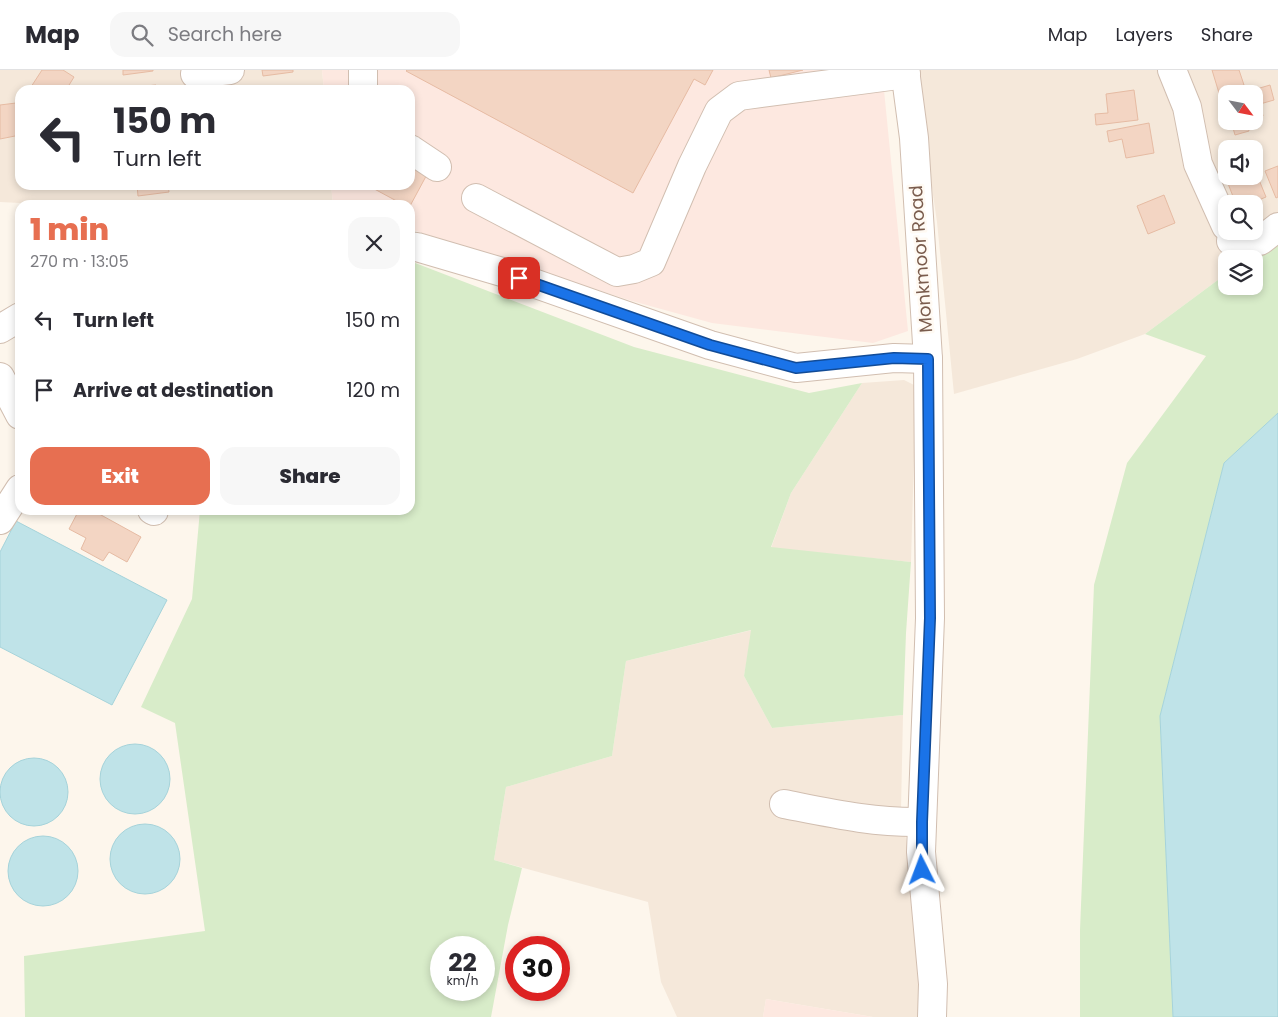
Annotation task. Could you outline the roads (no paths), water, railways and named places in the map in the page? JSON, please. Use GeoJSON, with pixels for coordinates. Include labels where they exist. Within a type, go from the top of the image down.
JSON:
{"type":"FeatureCollection","features":[{"type":"Feature","properties":{"kind":"street"},"geometry":{"type":"LineString","coordinates":[[195,78],[230,70]]}},
{"type":"Feature","properties":{"kind":"street"},"geometry":{"type":"LineString","coordinates":[[363,70],[363,85]]}},
{"type":"Feature","properties":{"kind":"street"},"geometry":{"type":"LineString","coordinates":[[1172,70],[1187,107],[1198,164],[1218,212]]}},
{"type":"Feature","properties":{"kind":"street"},"geometry":{"type":"LineString","coordinates":[[476,198],[617,272],[634,269],[651,262],[692,166],[719,110],[759,82],[906,72]]}},
{"type":"Feature","properties":{"kind":"street","name":"Monkmoor Road"},"geometry":{"type":"LineString","coordinates":[[906,72],[914,138],[928,359],[930,618],[921,852],[933,984],[932,1017]]}},
{"type":"Feature","properties":{"kind":"street"},"geometry":{"type":"LineString","coordinates":[[415,152],[437,167]]}},
{"type":"Feature","properties":{"kind":"street"},"geometry":{"type":"LineString","coordinates":[[415,247],[502,272],[710,345],[796,368],[894,358],[928,359]]}},
{"type":"Feature","properties":{"kind":"street"},"geometry":{"type":"LineString","coordinates":[[0,329],[15,320]]}},
{"type":"Feature","properties":{"kind":"street"},"geometry":{"type":"LineString","coordinates":[[0,377],[15,406]]}},
{"type":"Feature","properties":{"kind":"street"},"geometry":{"type":"LineString","coordinates":[[0,520],[15,497]]}},
{"type":"Feature","properties":{"kind":"street"},"geometry":{"type":"LineString","coordinates":[[784,804],[849,817],[894,822],[922,822]]}},
{"type":"Feature","properties":{"kind":"water"},"geometry":{"type":"Polygon","coordinates":[[[1278,413],[1278,1017],[1173,1017],[1160,716],[1224,463],[1278,413]]]}},
{"type":"Feature","properties":{"kind":"water"},"geometry":{"type":"Polygon","coordinates":[[[16,521],[167,600],[112,705],[0,647],[0,552],[16,521]]]}},
{"type":"Feature","properties":{"kind":"water"},"geometry":{"type":"Polygon","coordinates":[[[135,744],[154,750],[164,760],[170,779],[164,798],[154,808],[135,814],[116,808],[106,798],[100,779],[106,760],[116,750],[135,744]]]}},
{"type":"Feature","properties":{"kind":"water"},"geometry":{"type":"Polygon","coordinates":[[[27,758],[41,758],[53,763],[63,773],[68,785],[68,799],[63,811],[53,821],[41,826],[27,826],[15,821],[5,811],[0,799],[0,785],[5,773],[15,763],[27,758]]]}},
{"type":"Feature","properties":{"kind":"water"},"geometry":{"type":"Polygon","coordinates":[[[145,824],[164,830],[174,840],[180,859],[174,878],[164,888],[145,894],[126,888],[116,878],[110,859],[116,840],[126,830],[145,824]]]}},
{"type":"Feature","properties":{"kind":"water"},"geometry":{"type":"Polygon","coordinates":[[[43,836],[62,842],[72,852],[78,871],[72,890],[62,900],[43,906],[24,900],[14,890],[8,871],[14,852],[24,842],[43,836]]]}}]}
